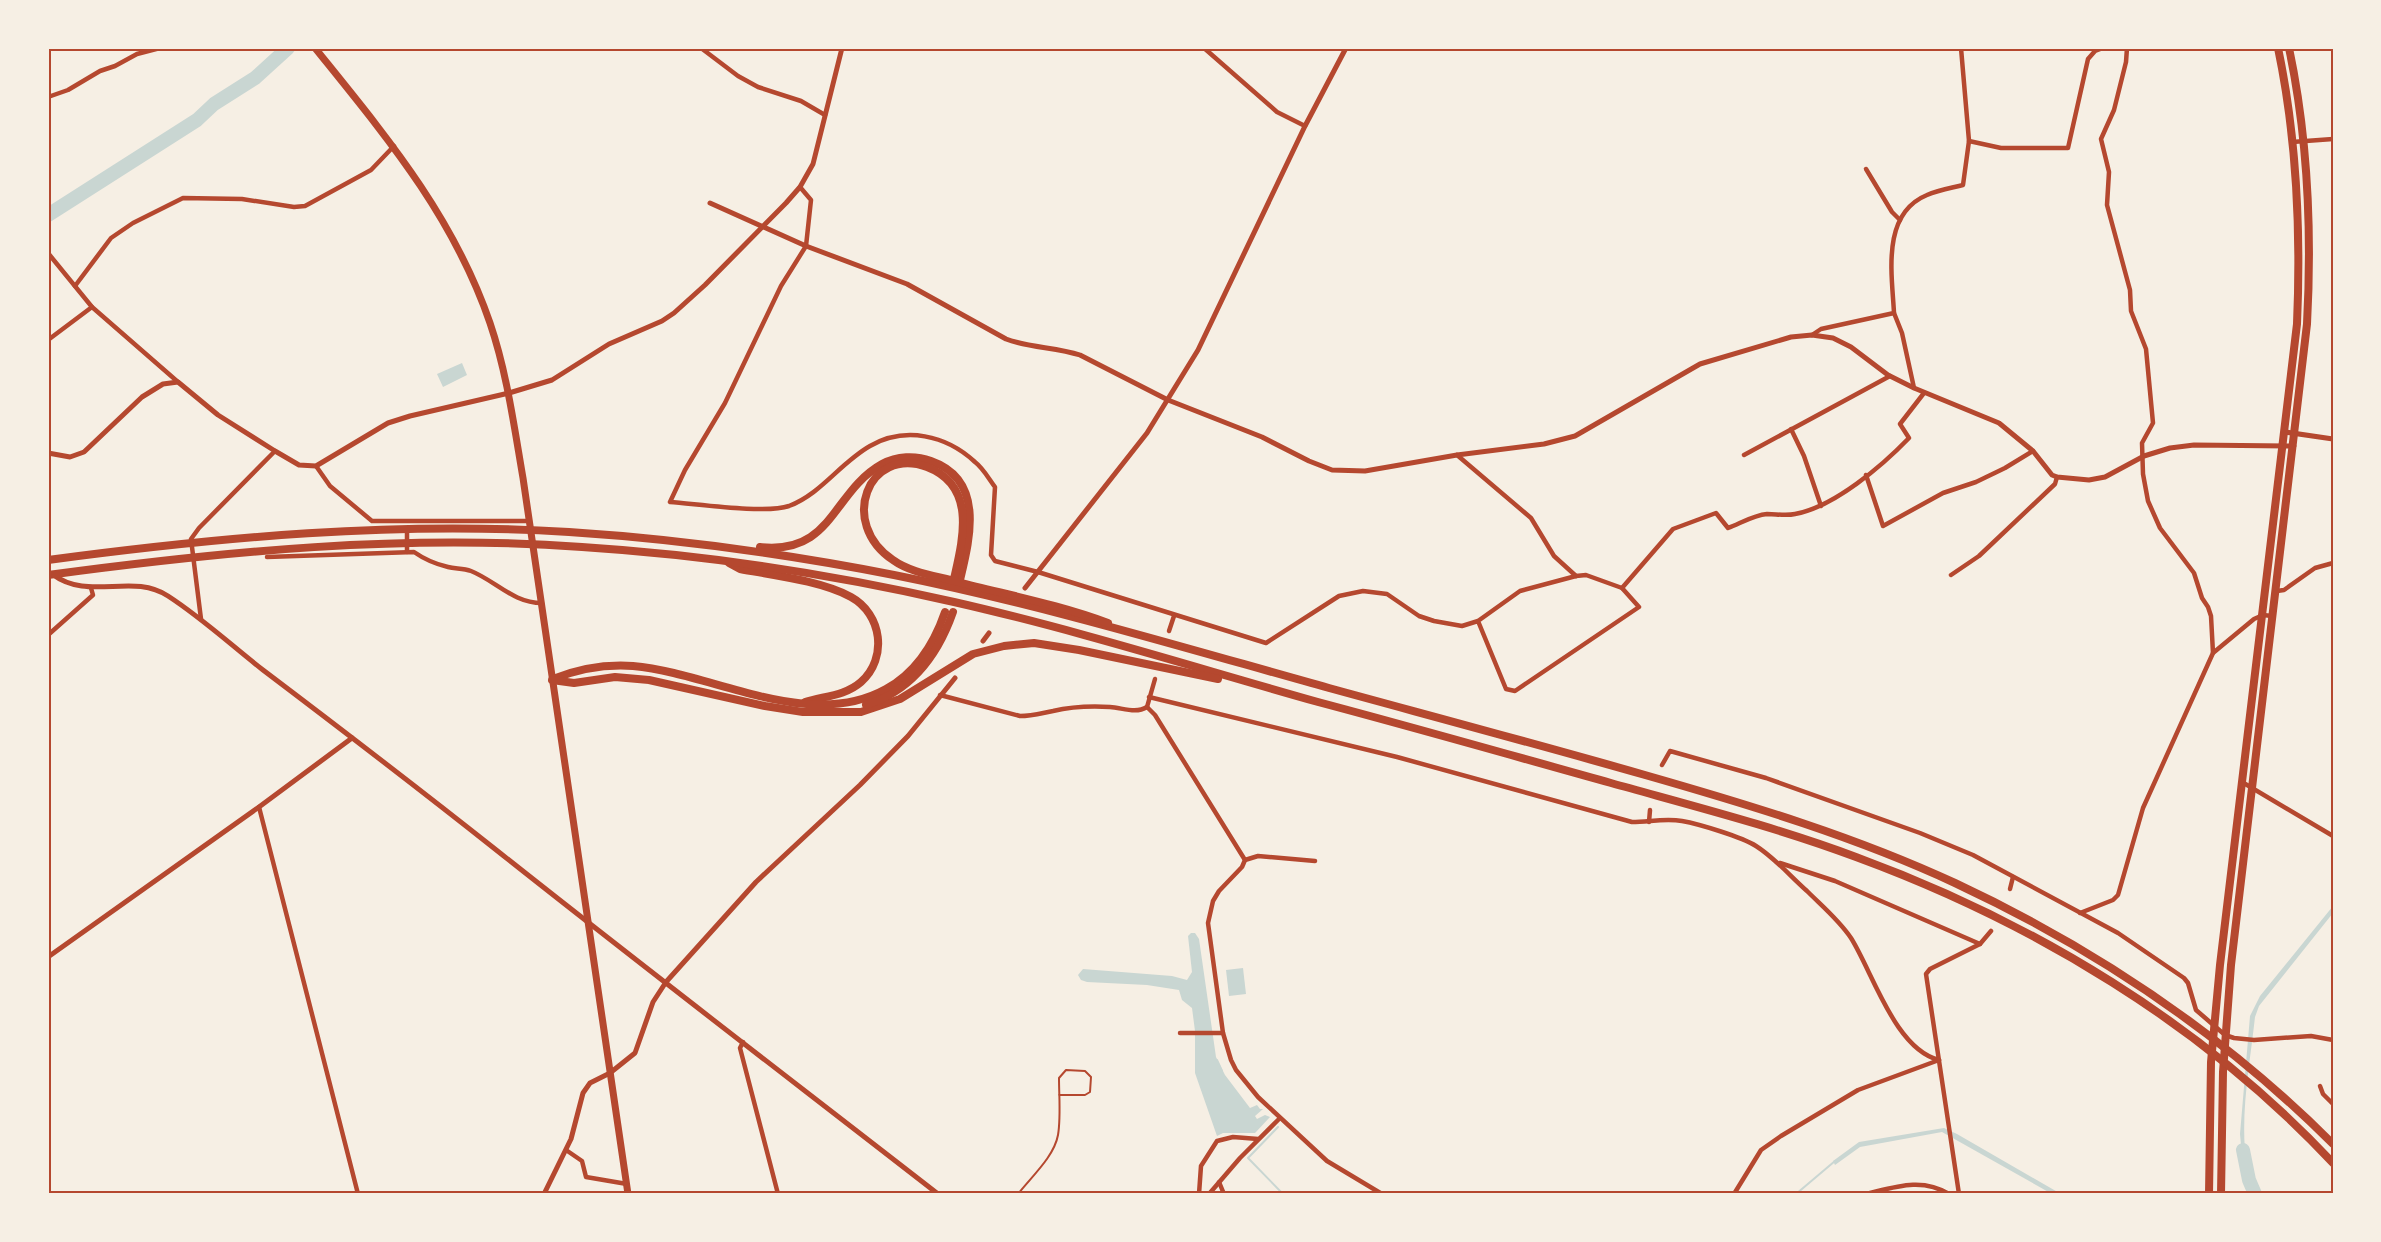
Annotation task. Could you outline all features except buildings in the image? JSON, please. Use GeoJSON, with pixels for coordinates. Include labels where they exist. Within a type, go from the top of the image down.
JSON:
{"type":"FeatureCollection","features":[{"type":"Feature","properties":{"kind":"highway"},"geometry":{"type":"LineString","coordinates":[[2209,1194],[2210,1092],[2214,1025],[2297,324],[2299,277],[2297,206],[2292,142],[2278,48]]}},
{"type":"Feature","properties":{"kind":"highway"},"geometry":{"type":"LineString","coordinates":[[2221,1194],[2225,1035],[2231,965],[2296,433],[2304,362],[2310,272],[2304,141],[2289,48]]}},
{"type":"Feature","properties":{"kind":"highway"},"geometry":{"type":"LineString","coordinates":[[616,536],[653,536],[770,548],[790,547],[817,533],[872,471],[896,459],[911,457],[939,464],[952,472],[966,496],[970,509],[970,532],[957,579],[964,522],[957,494],[939,472],[924,466],[908,464],[895,466],[883,472],[869,489],[863,508],[865,523],[872,540],[894,561],[928,574],[1096,618],[1150,639]]}},
{"type":"Feature","properties":{"kind":"highway"},"geometry":{"type":"LineString","coordinates":[[48,561],[216,539],[365,529],[560,531],[808,559],[898,576],[1150,639],[1712,795],[1904,861],[2006,908],[2092,955],[2143,988],[2197,1027],[2269,1085],[2333,1144]]}},
{"type":"Feature","properties":{"kind":"highway"},"geometry":{"type":"LineString","coordinates":[[48,573],[231,552],[327,545],[417,542],[558,545],[724,561],[806,572],[960,604],[1743,819],[1899,873],[1999,918],[2050,945],[2137,999],[2198,1043],[2266,1099],[2333,1163]]}},
{"type":"Feature","properties":{"kind":"highway"},"geometry":{"type":"LineString","coordinates":[[724,561],[740,569],[838,591],[862,605],[875,624],[878,642],[876,661],[860,683],[836,696],[802,703]]}},
{"type":"Feature","properties":{"kind":"highway"},"geometry":{"type":"LineString","coordinates":[[552,680],[573,671],[631,666],[652,668],[802,703],[823,706],[853,702],[872,696],[900,680],[932,645],[949,612],[946,632],[934,654],[915,676],[894,693],[852,711]]}},
{"type":"Feature","properties":{"kind":"highway"},"geometry":{"type":"LineString","coordinates":[[552,680],[574,683],[615,677],[649,680],[784,709],[832,713],[861,712],[900,699],[973,654],[1022,644],[1079,650],[1289,694]]}},
{"type":"Feature","properties":{"kind":"main road"},"geometry":{"type":"LineString","coordinates":[[315,48],[394,146],[432,201],[467,266],[490,322],[509,393],[530,521],[628,1194]]}},
{"type":"Feature","properties":{"kind":"street"},"geometry":{"type":"LineString","coordinates":[[48,97],[68,90],[100,71],[137,54],[160,48]]}},
{"type":"Feature","properties":{"kind":"street"},"geometry":{"type":"LineString","coordinates":[[701,48],[738,76],[758,87],[801,101],[825,114]]}},
{"type":"Feature","properties":{"kind":"street"},"geometry":{"type":"LineString","coordinates":[[48,253],[92,307],[218,415],[299,465],[316,466],[388,423],[552,380],[609,344],[662,321],[691,298],[800,187],[813,164],[842,48]]}},
{"type":"Feature","properties":{"kind":"street"},"geometry":{"type":"LineString","coordinates":[[1204,48],[1277,112],[1305,126]]}},
{"type":"Feature","properties":{"kind":"street"},"geometry":{"type":"LineString","coordinates":[[1025,588],[1147,433],[1198,350],[1305,126],[1346,48]]}},
{"type":"Feature","properties":{"kind":"street"},"geometry":{"type":"LineString","coordinates":[[1914,388],[1902,333],[1894,313],[1892,246],[1894,233],[1900,220],[1912,204],[1926,195],[1963,185],[1969,141],[1961,48]]}},
{"type":"Feature","properties":{"kind":"street"},"geometry":{"type":"LineString","coordinates":[[1969,141],[2001,148],[2068,148],[2088,59],[2095,51],[2103,48]]}},
{"type":"Feature","properties":{"kind":"street"},"geometry":{"type":"LineString","coordinates":[[2127,48],[2126,62],[2114,110],[2101,139],[2109,172],[2107,205],[2130,290],[2131,310],[2146,349],[2153,423],[2142,443],[2143,474],[2148,501],[2160,528],[2194,573],[2211,616],[2213,653]]}},
{"type":"Feature","properties":{"kind":"street"},"geometry":{"type":"LineString","coordinates":[[2292,142],[2333,139]]}},
{"type":"Feature","properties":{"kind":"street"},"geometry":{"type":"LineString","coordinates":[[75,286],[111,238],[183,198],[242,199],[294,207],[305,206],[371,170],[394,146]]}},
{"type":"Feature","properties":{"kind":"street"},"geometry":{"type":"LineString","coordinates":[[1866,169],[1892,212],[1900,220]]}},
{"type":"Feature","properties":{"kind":"street"},"geometry":{"type":"LineString","coordinates":[[800,187],[811,200],[806,246],[781,285],[725,403],[685,470],[670,502],[769,509],[788,506],[810,495],[869,446],[911,434],[932,437],[954,445],[977,463],[995,487],[991,555],[995,561],[1038,572],[1266,643],[1339,596],[1363,591],[1387,594],[1419,616],[1462,626],[1478,621],[1520,591],[1576,576],[1586,575],[1622,588],[1639,607],[1515,691],[1506,689],[1478,621]]}},
{"type":"Feature","properties":{"kind":"street"},"geometry":{"type":"LineString","coordinates":[[710,203],[806,246],[907,284],[1006,339],[1018,344],[1080,355],[1168,400],[1262,437],[1332,470],[1365,471],[1457,455],[1544,444],[1575,436],[1700,364],[1791,337],[1812,335],[1833,338],[1851,347],[1890,376],[1924,393],[1999,423],[2032,451],[2052,475],[2057,477],[2082,480],[2097,478],[2144,456],[2170,448],[2194,445],[2294,446]]}},
{"type":"Feature","properties":{"kind":"street"},"geometry":{"type":"LineString","coordinates":[[48,340],[92,307]]}},
{"type":"Feature","properties":{"kind":"street"},"geometry":{"type":"LineString","coordinates":[[1812,335],[1821,329],[1894,313]]}},
{"type":"Feature","properties":{"kind":"street"},"geometry":{"type":"LineString","coordinates":[[1744,455],[1890,376]]}},
{"type":"Feature","properties":{"kind":"street"},"geometry":{"type":"LineString","coordinates":[[48,453],[70,457],[84,452],[142,397],[163,384],[178,382]]}},
{"type":"Feature","properties":{"kind":"street"},"geometry":{"type":"LineString","coordinates":[[1622,588],[1672,529],[1716,513],[1728,528],[1765,514],[1795,514],[1821,506],[1843,495],[1896,452],[1909,438],[1900,424],[1924,393]]}},
{"type":"Feature","properties":{"kind":"street"},"geometry":{"type":"LineString","coordinates":[[1791,429],[1804,456],[1821,506]]}},
{"type":"Feature","properties":{"kind":"street"},"geometry":{"type":"LineString","coordinates":[[2285,432],[2333,439]]}},
{"type":"Feature","properties":{"kind":"street"},"geometry":{"type":"LineString","coordinates":[[201,619],[191,539],[198,528],[275,451]]}},
{"type":"Feature","properties":{"kind":"street"},"geometry":{"type":"LineString","coordinates":[[1866,475],[1883,526],[1943,493],[1976,482],[2005,468],[2032,451]]}},
{"type":"Feature","properties":{"kind":"street"},"geometry":{"type":"LineString","coordinates":[[1457,455],[1531,518],[1554,556],[1576,576]]}},
{"type":"Feature","properties":{"kind":"street"},"geometry":{"type":"LineString","coordinates":[[316,466],[330,486],[367,520],[530,521]]}},
{"type":"Feature","properties":{"kind":"street"},"geometry":{"type":"LineString","coordinates":[[1951,575],[1979,556],[2055,484],[2057,477]]}},
{"type":"Feature","properties":{"kind":"street"},"geometry":{"type":"LineString","coordinates":[[407,520],[407,552]]}},
{"type":"Feature","properties":{"kind":"street"},"geometry":{"type":"LineString","coordinates":[[267,557],[414,552],[424,559],[449,568],[468,569],[528,603],[542,603]]}},
{"type":"Feature","properties":{"kind":"street"},"geometry":{"type":"LineString","coordinates":[[2277,591],[2284,590],[2315,568],[2333,563]]}},
{"type":"Feature","properties":{"kind":"street"},"geometry":{"type":"LineString","coordinates":[[48,573],[76,586],[154,588],[201,619],[938,1194]]}},
{"type":"Feature","properties":{"kind":"street"},"geometry":{"type":"LineString","coordinates":[[48,635],[93,595],[91,588]]}},
{"type":"Feature","properties":{"kind":"street"},"geometry":{"type":"LineString","coordinates":[[2080,913],[2113,900],[2118,895],[2143,808],[2213,653],[2254,619],[2262,615],[2274,616]]}},
{"type":"Feature","properties":{"kind":"street"},"geometry":{"type":"LineString","coordinates":[[1169,631],[1174,616]]}},
{"type":"Feature","properties":{"kind":"street"},"geometry":{"type":"LineString","coordinates":[[983,641],[989,633]]}},
{"type":"Feature","properties":{"kind":"street"},"geometry":{"type":"LineString","coordinates":[[544,1194],[572,1139],[587,1085],[610,1073],[635,1053],[653,1002],[666,982],[756,882],[890,755],[955,678]]}},
{"type":"Feature","properties":{"kind":"street"},"geometry":{"type":"LineString","coordinates":[[1155,679],[1148,706],[1245,860]]}},
{"type":"Feature","properties":{"kind":"street"},"geometry":{"type":"LineString","coordinates":[[940,695],[1020,717],[1031,717],[1055,710],[1110,707],[1127,710],[1143,709],[1148,706]]}},
{"type":"Feature","properties":{"kind":"street"},"geometry":{"type":"LineString","coordinates":[[1149,697],[1397,757],[1632,822],[1664,819],[1684,821],[1753,844],[1777,863],[1839,923],[1851,938],[1903,1035],[1926,1056],[1939,1060]]}},
{"type":"Feature","properties":{"kind":"street"},"geometry":{"type":"LineString","coordinates":[[48,957],[352,738]]}},
{"type":"Feature","properties":{"kind":"street"},"geometry":{"type":"LineString","coordinates":[[1662,765],[1670,751],[1766,778],[1920,833],[1973,855],[2118,933],[2184,978],[2188,983],[2196,1010],[2225,1035],[2254,1040],[2311,1036],[2333,1040]]}},
{"type":"Feature","properties":{"kind":"street"},"geometry":{"type":"LineString","coordinates":[[2242,782],[2333,836]]}},
{"type":"Feature","properties":{"kind":"street"},"geometry":{"type":"LineString","coordinates":[[259,807],[357,1194]]}},
{"type":"Feature","properties":{"kind":"street"},"geometry":{"type":"LineString","coordinates":[[1649,822],[1650,810]]}},
{"type":"Feature","properties":{"kind":"street"},"geometry":{"type":"LineString","coordinates":[[1315,861],[1258,856],[1245,860],[1242,867],[1219,891],[1213,901],[1208,923],[1223,1032],[1236,1070],[1280,1119],[1327,1161],[1382,1194]]}},
{"type":"Feature","properties":{"kind":"street"},"geometry":{"type":"LineString","coordinates":[[1777,863],[1835,881],[1980,944]]}},
{"type":"Feature","properties":{"kind":"street"},"geometry":{"type":"LineString","coordinates":[[2010,890],[2013,877]]}},
{"type":"Feature","properties":{"kind":"street"},"geometry":{"type":"LineString","coordinates":[[1959,1194],[1926,974],[1930,969],[1980,944],[1991,931]]}},
{"type":"Feature","properties":{"kind":"street"},"geometry":{"type":"LineString","coordinates":[[1180,1033],[1223,1032]]}},
{"type":"Feature","properties":{"kind":"street"},"geometry":{"type":"LineString","coordinates":[[743,1042],[740,1048],[778,1194]]}},
{"type":"Feature","properties":{"kind":"street"},"geometry":{"type":"LineString","coordinates":[[1734,1194],[1761,1150],[1781,1136],[1858,1089],[1939,1060]]}},
{"type":"Feature","properties":{"kind":"street"},"geometry":{"type":"LineString","coordinates":[[2320,1086],[2323,1094],[2333,1104]]}},
{"type":"Feature","properties":{"kind":"street"},"geometry":{"type":"LineString","coordinates":[[1209,1194],[1258,1139],[1280,1119]]}},
{"type":"Feature","properties":{"kind":"street"},"geometry":{"type":"LineString","coordinates":[[1199,1194],[1202,1166],[1217,1141],[1233,1137],[1258,1139]]}},
{"type":"Feature","properties":{"kind":"street"},"geometry":{"type":"LineString","coordinates":[[566,1150],[582,1161],[586,1177],[627,1184]]}},
{"type":"Feature","properties":{"kind":"street"},"geometry":{"type":"LineString","coordinates":[[1219,1182],[1224,1194]]}},
{"type":"Feature","properties":{"kind":"street"},"geometry":{"type":"LineString","coordinates":[[1866,1194],[1913,1184],[1924,1184],[1939,1188],[1949,1194]]}},
{"type":"Feature","properties":{"kind":"lane"},"geometry":{"type":"LineString","coordinates":[[1018,1194],[1055,1144],[1058,1135],[1059,1078],[1066,1070],[1082,1070],[1090,1077],[1090,1092],[1085,1095],[1059,1095]]}},
{"type":"Feature","properties":{"kind":"shaded area"},"geometry":{"type":"Polygon","coordinates":[[[462,363],[467,375],[443,387],[437,374],[462,363]]]}},
{"type":"Feature","properties":{"kind":"shaded area"},"geometry":{"type":"Polygon","coordinates":[[[2333,906],[2333,913],[2259,1006],[2255,1017],[2245,1111],[2247,1166],[2243,1167],[2240,1134],[2250,1016],[2260,996],[2333,906]]]}},
{"type":"Feature","properties":{"kind":"shaded area"},"geometry":{"type":"Polygon","coordinates":[[[1195,933],[1199,939],[1216,1057],[1225,1075],[1250,1108],[1257,1105],[1263,1109],[1255,1116],[1257,1119],[1265,1115],[1270,1117],[1255,1133],[1223,1133],[1217,1136],[1195,1073],[1195,1031],[1192,1008],[1182,1000],[1179,990],[1147,985],[1087,982],[1081,980],[1078,975],[1083,969],[1172,976],[1187,980],[1192,972],[1188,936],[1195,933]]]}},
{"type":"Feature","properties":{"kind":"shaded area"},"geometry":{"type":"Polygon","coordinates":[[[1243,968],[1246,994],[1229,996],[1226,970],[1243,968]]]}},
{"type":"Feature","properties":{"kind":"shaded area"},"geometry":{"type":"Polygon","coordinates":[[[1944,1128],[2061,1194],[2052,1194],[1942,1132],[1860,1147],[1835,1165],[1833,1161],[1859,1142],[1944,1128]]]}},
{"type":"Feature","properties":{"kind":"waterway"},"geometry":{"type":"LineString","coordinates":[[48,215],[197,120],[214,104],[255,78],[288,48]]}},
{"type":"Feature","properties":{"kind":"waterway"},"geometry":{"type":"LineString","coordinates":[[1217,1060],[1222,1071]]}},
{"type":"Feature","properties":{"kind":"waterway"},"geometry":{"type":"LineString","coordinates":[[1278,1127],[1248,1158],[1283,1194]]}},
{"type":"Feature","properties":{"kind":"waterway"},"geometry":{"type":"LineString","coordinates":[[2243,1150],[2249,1180],[2255,1194]]}},
{"type":"Feature","properties":{"kind":"waterway"},"geometry":{"type":"LineString","coordinates":[[1796,1194],[1835,1161]]}}]}
